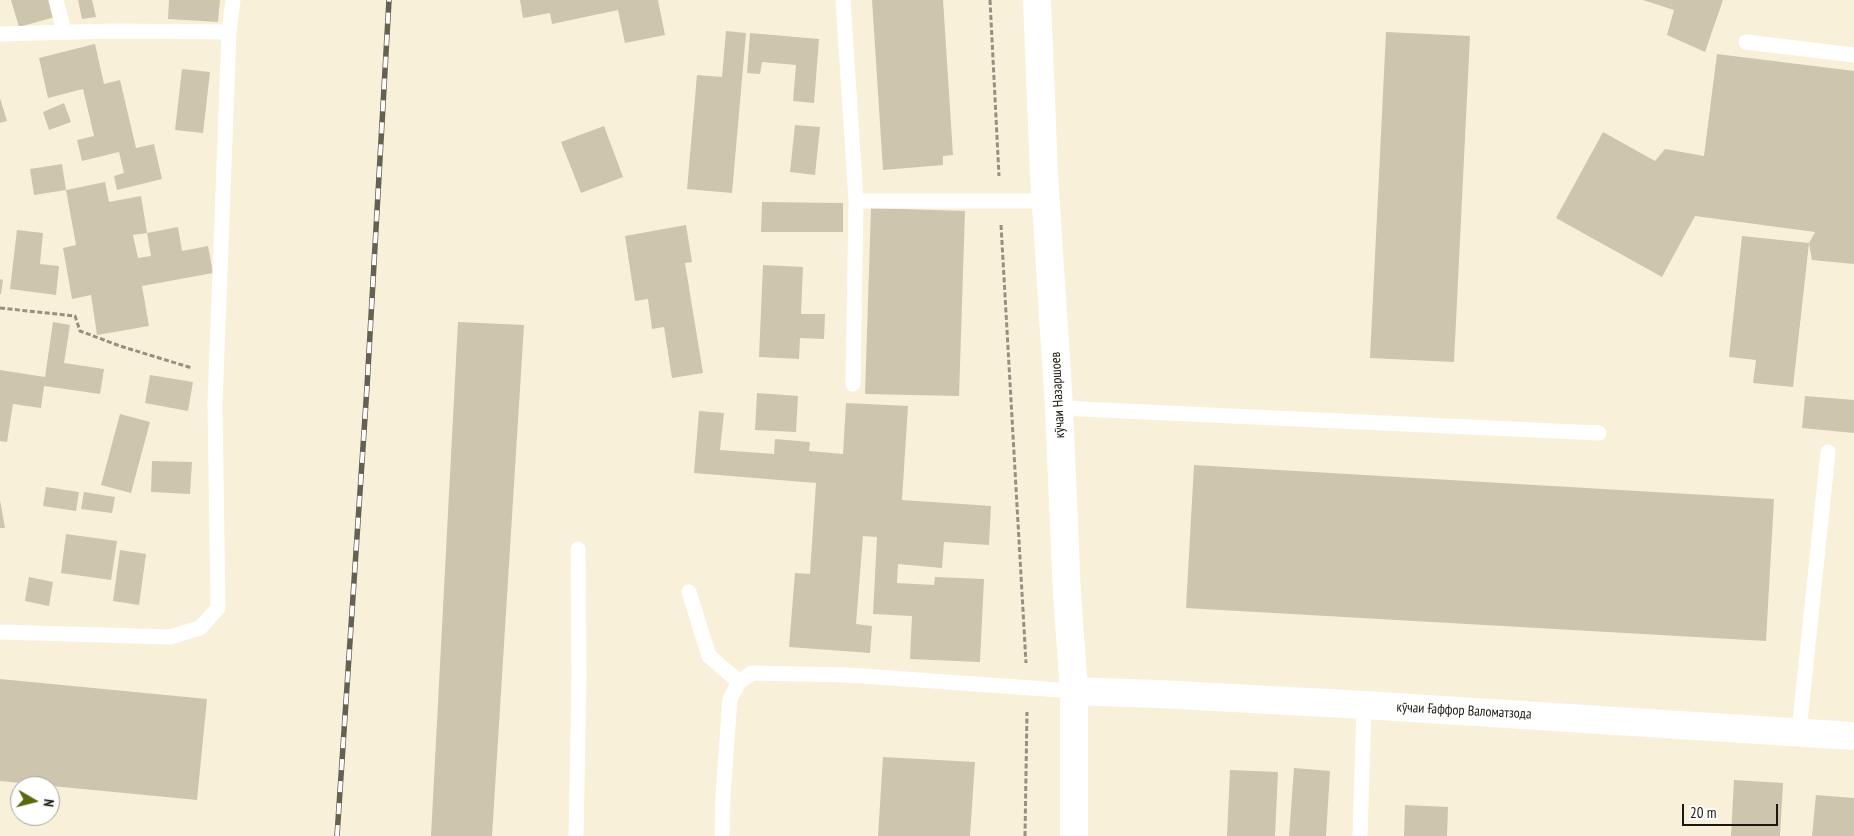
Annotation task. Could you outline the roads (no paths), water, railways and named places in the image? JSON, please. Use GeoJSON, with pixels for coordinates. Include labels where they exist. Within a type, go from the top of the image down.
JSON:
{"type":"FeatureCollection","features":[{"type":"Feature","properties":{"kind":"street","name":"кӯчаи Назаршоев"},"geometry":{"type":"LineString","coordinates":[[1037,0],[1046,201],[1060,408],[1067,595],[1074,691],[1074,836]]}},
{"type":"Feature","properties":{"kind":"street","name":"кӯчаи Ғаффор Валоматзода"},"geometry":{"type":"LineString","coordinates":[[1074,691],[1364,704],[1854,736]]}},
{"type":"Feature","properties":{"kind":"lane"},"geometry":{"type":"LineString","coordinates":[[56,0],[64,32]]}},
{"type":"Feature","properties":{"kind":"lane"},"geometry":{"type":"LineString","coordinates":[[0,632],[170,637],[200,628],[218,608],[216,375],[229,32],[233,0]]}},
{"type":"Feature","properties":{"kind":"lane"},"geometry":{"type":"LineString","coordinates":[[843,0],[856,201],[854,384]]}},
{"type":"Feature","properties":{"kind":"lane"},"geometry":{"type":"LineString","coordinates":[[0,34],[114,31],[229,32]]}},
{"type":"Feature","properties":{"kind":"lane"},"geometry":{"type":"LineString","coordinates":[[1746,42],[1854,55]]}},
{"type":"Feature","properties":{"kind":"lane"},"geometry":{"type":"LineString","coordinates":[[856,201],[1046,201]]}},
{"type":"Feature","properties":{"kind":"lane"},"geometry":{"type":"LineString","coordinates":[[1060,408],[1599,433]]}},
{"type":"Feature","properties":{"kind":"lane"},"geometry":{"type":"LineString","coordinates":[[1799,731],[1828,452]]}},
{"type":"Feature","properties":{"kind":"lane"},"geometry":{"type":"LineString","coordinates":[[576,836],[579,677],[578,549]]}},
{"type":"Feature","properties":{"kind":"lane"},"geometry":{"type":"LineString","coordinates":[[689,592],[709,656],[738,682]]}},
{"type":"Feature","properties":{"kind":"lane"},"geometry":{"type":"LineString","coordinates":[[722,836],[730,700],[738,682],[752,673],[838,675],[1074,691]]}},
{"type":"Feature","properties":{"kind":"lane"},"geometry":{"type":"LineString","coordinates":[[1360,836],[1364,704]]}},
{"type":"Feature","properties":{"kind":"railway"},"geometry":{"type":"LineString","coordinates":[[337,836],[367,387],[389,0]]}}]}
